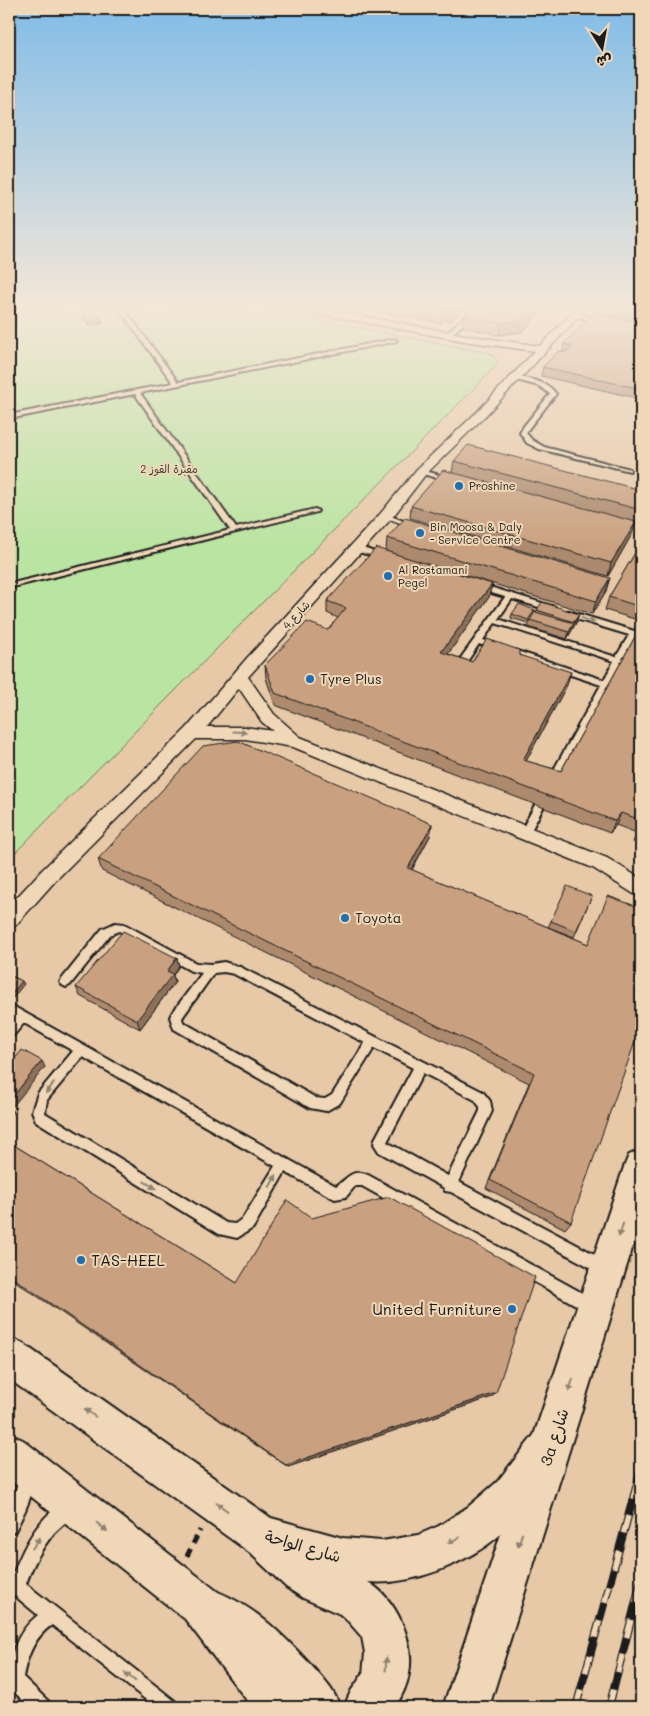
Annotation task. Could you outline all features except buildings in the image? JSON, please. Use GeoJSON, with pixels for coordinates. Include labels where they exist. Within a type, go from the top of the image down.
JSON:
{"type":"FeatureCollection","features":[{"type":"Feature","properties":{"kind":"street","name":"شارع 4"},"geometry":{"type":"LineString","coordinates":[[9,920],[49,875],[192,733],[239,677],[386,516],[421,472],[504,389]]}},
{"type":"Feature","properties":{"kind":"street"},"geometry":{"type":"LineString","coordinates":[[239,677],[268,718],[297,742]]}},
{"type":"Feature","properties":{"kind":"street"},"geometry":{"type":"LineString","coordinates":[[192,733],[255,732],[297,742],[600,863],[641,888]]}},
{"type":"Feature","properties":{"kind":"street"},"geometry":{"type":"LineString","coordinates":[[600,863],[641,871]]}},
{"type":"Feature","properties":{"kind":"street","name":"3a شارع"},"geometry":{"type":"LineString","coordinates":[[466,1707],[641,1168]]}},
{"type":"Feature","properties":{"kind":"street","name":"شارع الواحة"},"geometry":{"type":"LineString","coordinates":[[9,1356],[261,1536],[343,1559],[382,1562],[419,1556],[454,1541],[483,1522],[512,1497],[551,1446]]}},
{"type":"Feature","properties":{"kind":"street"},"geometry":{"type":"LineString","coordinates":[[18,1461],[187,1593],[237,1626],[265,1648],[317,1707]]}},
{"type":"Feature","properties":{"kind":"street"},"geometry":{"type":"LineString","coordinates":[[261,1536],[306,1575],[330,1589],[355,1599],[371,1610],[382,1629],[387,1651],[386,1674],[377,1696],[367,1707]]}},
{"type":"Feature","properties":{"kind":"street"},"geometry":{"type":"LineString","coordinates":[[187,1593],[279,1707]]}},
{"type":"Feature","properties":{"kind":"lane"},"geometry":{"type":"LineString","coordinates":[[9,418],[152,389]]}},
{"type":"Feature","properties":{"kind":"lane"},"geometry":{"type":"LineString","coordinates":[[549,389],[553,394],[526,427],[523,433],[526,439],[534,445],[545,449],[628,470]]}},
{"type":"Feature","properties":{"kind":"lane"},"geometry":{"type":"LineString","coordinates":[[137,392],[234,531]]}},
{"type":"Feature","properties":{"kind":"lane"},"geometry":{"type":"LineString","coordinates":[[421,472],[461,483]]}},
{"type":"Feature","properties":{"kind":"lane"},"geometry":{"type":"LineString","coordinates":[[9,586],[315,511]]}},
{"type":"Feature","properties":{"kind":"lane"},"geometry":{"type":"LineString","coordinates":[[386,516],[422,529]]}},
{"type":"Feature","properties":{"kind":"lane"},"geometry":{"type":"LineString","coordinates":[[357,549],[387,558]]}},
{"type":"Feature","properties":{"kind":"lane"},"geometry":{"type":"LineString","coordinates":[[472,584],[637,635],[604,683],[552,782]]}},
{"type":"Feature","properties":{"kind":"lane"},"geometry":{"type":"LineString","coordinates":[[461,664],[510,596]]}},
{"type":"Feature","properties":{"kind":"lane"},"geometry":{"type":"LineString","coordinates":[[493,620],[618,660]]}},
{"type":"Feature","properties":{"kind":"lane"},"geometry":{"type":"LineString","coordinates":[[478,641],[604,683]]}},
{"type":"Feature","properties":{"kind":"lane"},"geometry":{"type":"LineString","coordinates":[[525,833],[539,806]]}},
{"type":"Feature","properties":{"kind":"lane"},"geometry":{"type":"LineString","coordinates":[[66,982],[106,932],[115,927],[125,929],[195,968],[210,969],[224,967],[236,970],[479,1096],[486,1105],[486,1111],[450,1186]]}},
{"type":"Feature","properties":{"kind":"lane"},"geometry":{"type":"LineString","coordinates":[[210,969],[176,1017],[178,1025],[314,1104],[326,1105],[336,1099],[372,1041]]}},
{"type":"Feature","properties":{"kind":"lane"},"geometry":{"type":"LineString","coordinates":[[9,1009],[335,1193],[341,1192],[352,1180],[363,1180],[595,1308]]}},
{"type":"Feature","properties":{"kind":"lane"},"geometry":{"type":"LineString","coordinates":[[9,1032],[22,1017]]}},
{"type":"Feature","properties":{"kind":"lane"},"geometry":{"type":"LineString","coordinates":[[80,1050],[42,1097],[38,1111],[40,1117],[224,1229],[237,1231],[248,1223],[283,1164]]}},
{"type":"Feature","properties":{"kind":"lane"},"geometry":{"type":"LineString","coordinates":[[420,1066],[381,1138],[380,1144],[388,1151],[450,1186],[608,1270]]}},
{"type":"Feature","properties":{"kind":"lane"},"geometry":{"type":"LineString","coordinates":[[9,1525],[19,1506],[25,1486],[18,1461]]}},
{"type":"Feature","properties":{"kind":"lane"},"geometry":{"type":"LineString","coordinates":[[74,1505],[46,1528],[12,1584],[169,1707]]}},
{"type":"Feature","properties":{"kind":"lane"},"geometry":{"type":"LineString","coordinates":[[42,1707],[11,1677],[27,1639],[38,1623],[51,1616]]}},
{"type":"Feature","properties":{"kind":"path"},"geometry":{"type":"LineString","coordinates":[[187,1593],[214,1502]]}},
{"type":"Feature","properties":{"kind":"green space","name":"مقبرة القوز 2"},"geometry":{"type":"Polygon","coordinates":[[[9,389],[473,389],[9,859],[9,389]]]}},
{"type":"Feature","properties":{"kind":"railway"},"geometry":{"type":"LineString","coordinates":[[576,1707],[641,1469]]}},
{"type":"Feature","properties":{"kind":"railway"},"geometry":{"type":"LineString","coordinates":[[609,1707],[641,1581]]}},
{"type":"Feature","properties":{"kind":"place","name":"Proshine"},"geometry":{"type":"Point","coordinates":[459,486]}},
{"type":"Feature","properties":{"kind":"place","name":"Bin Moosa & Daly - Service Centre"},"geometry":{"type":"Point","coordinates":[420,533]}},
{"type":"Feature","properties":{"kind":"place","name":"Al Rostamani Pegel"},"geometry":{"type":"Point","coordinates":[388,576]}},
{"type":"Feature","properties":{"kind":"place","name":"Tyre Plus"},"geometry":{"type":"Point","coordinates":[310,679]}},
{"type":"Feature","properties":{"kind":"place","name":"Toyota"},"geometry":{"type":"Point","coordinates":[345,918]}},
{"type":"Feature","properties":{"kind":"place","name":"TAS-HEEL"},"geometry":{"type":"Point","coordinates":[81,1260]}},
{"type":"Feature","properties":{"kind":"place","name":"United Furniture"},"geometry":{"type":"Point","coordinates":[512,1309]}}]}
